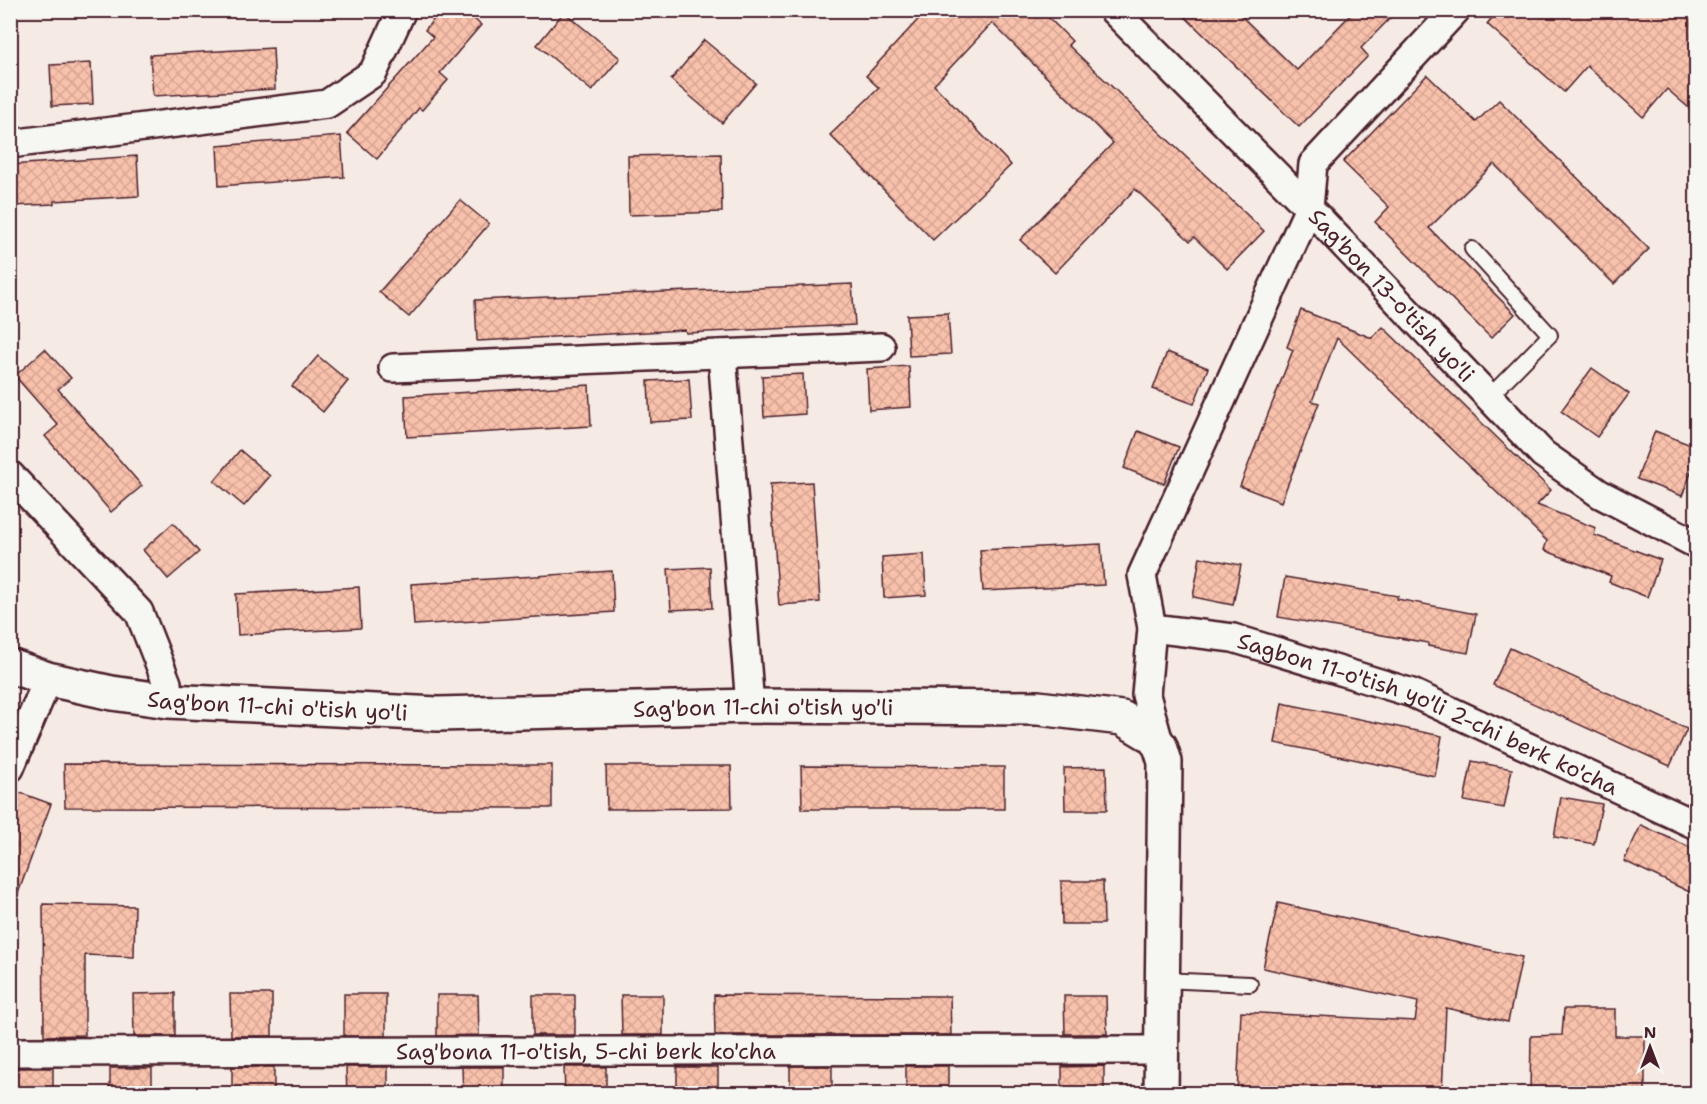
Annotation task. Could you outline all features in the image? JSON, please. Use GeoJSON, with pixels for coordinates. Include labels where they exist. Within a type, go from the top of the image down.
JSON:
{"type":"FeatureCollection","features":[{"type":"Feature","properties":{"kind":"main road","name":"Sag'bon 11-chi o'tish yo'li"},"geometry":{"type":"LineString","coordinates":[[10,666],[48,679],[112,693],[168,701],[438,714],[750,706],[1038,708],[1101,714],[1132,723],[1160,746]]}},
{"type":"Feature","properties":{"kind":"main road"},"geometry":{"type":"LineString","coordinates":[[1160,746],[1164,754],[1166,779],[1161,1094]]}},
{"type":"Feature","properties":{"kind":"street"},"geometry":{"type":"LineString","coordinates":[[10,144],[327,104],[373,73],[402,10]]}},
{"type":"Feature","properties":{"kind":"street","name":"Sag'bon 13-o'tish yo'li"},"geometry":{"type":"LineString","coordinates":[[1113,10],[1309,208],[1543,454],[1600,494],[1696,544]]}},
{"type":"Feature","properties":{"kind":"street"},"geometry":{"type":"LineString","coordinates":[[1160,746],[1146,695],[1152,628],[1142,575],[1309,208],[1313,164],[1456,10]]}},
{"type":"Feature","properties":{"kind":"street"},"geometry":{"type":"LineString","coordinates":[[393,368],[881,347]]}},
{"type":"Feature","properties":{"kind":"street"},"geometry":{"type":"LineString","coordinates":[[723,354],[750,706]]}},
{"type":"Feature","properties":{"kind":"street"},"geometry":{"type":"LineString","coordinates":[[10,475],[139,612],[167,683],[168,701]]}},
{"type":"Feature","properties":{"kind":"street","name":"Sagbon 11-o'tish yo'li 2-chi berk ko'cha"},"geometry":{"type":"LineString","coordinates":[[1152,628],[1233,638],[1412,693],[1696,825]]}},
{"type":"Feature","properties":{"kind":"street"},"geometry":{"type":"LineString","coordinates":[[10,768],[48,679]]}},
{"type":"Feature","properties":{"kind":"street"},"geometry":{"type":"LineString","coordinates":[[1101,714],[1146,695]]}},
{"type":"Feature","properties":{"kind":"street","name":"Sag'bona 11-o'tish, 5-chi berk ko'cha"},"geometry":{"type":"LineString","coordinates":[[10,1052],[1161,1050]]}},
{"type":"Feature","properties":{"kind":"lane"},"geometry":{"type":"LineString","coordinates":[[1472,249],[1550,335],[1489,397]]}},
{"type":"Feature","properties":{"kind":"lane"},"geometry":{"type":"LineString","coordinates":[[1162,980],[1250,984]]}},
{"type":"Feature","properties":{"kind":"building"},"geometry":{"type":"Polygon","coordinates":[[[441,10],[464,10],[481,25],[440,73],[448,80],[422,110],[419,108],[377,159],[347,133],[433,37],[425,30],[441,10]]]}},
{"type":"Feature","properties":{"kind":"building"},"geometry":{"type":"Polygon","coordinates":[[[927,10],[1041,10],[1072,41],[1068,45],[1264,231],[1227,269],[1194,237],[1190,241],[1135,189],[1055,273],[1020,240],[1113,143],[992,23],[934,85],[1011,165],[933,240],[830,135],[879,88],[866,76],[927,10]]]}},
{"type":"Feature","properties":{"kind":"building"},"geometry":{"type":"Polygon","coordinates":[[[1178,10],[1235,10],[1297,70],[1355,10],[1398,10],[1361,48],[1368,56],[1299,127],[1178,10]]]}},
{"type":"Feature","properties":{"kind":"building"},"geometry":{"type":"Polygon","coordinates":[[[1498,10],[1696,10],[1696,114],[1667,89],[1643,117],[1587,66],[1564,92],[1487,24],[1498,10]]]}},
{"type":"Feature","properties":{"kind":"building"},"geometry":{"type":"Polygon","coordinates":[[[564,12],[620,58],[592,91],[537,45],[564,12]]]}},
{"type":"Feature","properties":{"kind":"building"},"geometry":{"type":"Polygon","coordinates":[[[704,40],[756,83],[722,123],[671,80],[704,40]]]}},
{"type":"Feature","properties":{"kind":"building"},"geometry":{"type":"Polygon","coordinates":[[[273,48],[275,89],[153,96],[150,55],[273,48]]]}},
{"type":"Feature","properties":{"kind":"building"},"geometry":{"type":"Polygon","coordinates":[[[91,63],[93,104],[52,106],[50,65],[91,63]]]}},
{"type":"Feature","properties":{"kind":"building"},"geometry":{"type":"Polygon","coordinates":[[[1427,75],[1476,122],[1499,100],[1649,249],[1614,284],[1494,164],[1429,228],[1515,314],[1491,338],[1375,222],[1389,207],[1343,162],[1427,75]]]}},
{"type":"Feature","properties":{"kind":"building"},"geometry":{"type":"Polygon","coordinates":[[[341,136],[344,177],[219,186],[217,146],[341,136]]]}},
{"type":"Feature","properties":{"kind":"building"},"geometry":{"type":"Polygon","coordinates":[[[721,154],[722,212],[629,215],[628,156],[721,154]]]}},
{"type":"Feature","properties":{"kind":"building"},"geometry":{"type":"Polygon","coordinates":[[[137,156],[139,196],[13,206],[11,165],[137,156]]]}},
{"type":"Feature","properties":{"kind":"building"},"geometry":{"type":"Polygon","coordinates":[[[460,200],[489,224],[409,317],[379,292],[460,200]]]}},
{"type":"Feature","properties":{"kind":"building"},"geometry":{"type":"Polygon","coordinates":[[[852,284],[855,325],[686,333],[685,330],[477,341],[475,300],[852,284]]]}},
{"type":"Feature","properties":{"kind":"building"},"geometry":{"type":"Polygon","coordinates":[[[1301,310],[1372,338],[1383,327],[1551,490],[1537,505],[1596,528],[1594,535],[1661,560],[1647,597],[1609,582],[1611,576],[1544,550],[1547,541],[1337,338],[1312,401],[1319,403],[1281,502],[1240,486],[1293,350],[1287,347],[1301,310]]]}},
{"type":"Feature","properties":{"kind":"building"},"geometry":{"type":"Polygon","coordinates":[[[948,313],[951,354],[909,356],[907,315],[948,313]]]}},
{"type":"Feature","properties":{"kind":"building"},"geometry":{"type":"Polygon","coordinates":[[[45,349],[71,378],[58,389],[142,486],[111,512],[45,436],[58,425],[15,376],[45,349]]]}},
{"type":"Feature","properties":{"kind":"building"},"geometry":{"type":"Polygon","coordinates":[[[1167,352],[1208,368],[1194,404],[1153,389],[1167,352]]]}},
{"type":"Feature","properties":{"kind":"building"},"geometry":{"type":"Polygon","coordinates":[[[318,356],[348,381],[323,412],[292,386],[318,356]]]}},
{"type":"Feature","properties":{"kind":"building"},"geometry":{"type":"Polygon","coordinates":[[[909,366],[911,407],[869,410],[867,369],[909,366]]]}},
{"type":"Feature","properties":{"kind":"building"},"geometry":{"type":"Polygon","coordinates":[[[1592,368],[1629,394],[1597,437],[1561,411],[1592,368]]]}},
{"type":"Feature","properties":{"kind":"building"},"geometry":{"type":"Polygon","coordinates":[[[803,374],[805,414],[764,417],[762,376],[803,374]]]}},
{"type":"Feature","properties":{"kind":"building"},"geometry":{"type":"Polygon","coordinates":[[[689,379],[692,420],[650,422],[648,381],[689,379]]]}},
{"type":"Feature","properties":{"kind":"building"},"geometry":{"type":"Polygon","coordinates":[[[589,385],[591,426],[407,437],[405,396],[589,385]]]}},
{"type":"Feature","properties":{"kind":"building"},"geometry":{"type":"Polygon","coordinates":[[[1138,431],[1179,447],[1164,484],[1124,468],[1138,431]]]}},
{"type":"Feature","properties":{"kind":"building"},"geometry":{"type":"Polygon","coordinates":[[[1655,431],[1696,447],[1696,460],[1682,496],[1637,479],[1655,431]]]}},
{"type":"Feature","properties":{"kind":"building"},"geometry":{"type":"Polygon","coordinates":[[[240,450],[270,476],[244,506],[214,481],[240,450]]]}},
{"type":"Feature","properties":{"kind":"building"},"geometry":{"type":"Polygon","coordinates":[[[812,482],[820,602],[779,605],[770,484],[812,482]]]}},
{"type":"Feature","properties":{"kind":"building"},"geometry":{"type":"Polygon","coordinates":[[[173,523],[199,552],[168,579],[143,550],[173,523]]]}},
{"type":"Feature","properties":{"kind":"building"},"geometry":{"type":"Polygon","coordinates":[[[1101,544],[1104,585],[983,591],[980,550],[1101,544]]]}},
{"type":"Feature","properties":{"kind":"building"},"geometry":{"type":"Polygon","coordinates":[[[924,554],[926,595],[884,598],[882,557],[924,554]]]}},
{"type":"Feature","properties":{"kind":"building"},"geometry":{"type":"Polygon","coordinates":[[[1200,557],[1241,565],[1233,605],[1193,597],[1200,557]]]}},
{"type":"Feature","properties":{"kind":"building"},"geometry":{"type":"Polygon","coordinates":[[[710,567],[712,608],[671,610],[668,569],[710,567]]]}},
{"type":"Feature","properties":{"kind":"building"},"geometry":{"type":"Polygon","coordinates":[[[612,571],[614,612],[414,625],[411,584],[612,571]]]}},
{"type":"Feature","properties":{"kind":"building"},"geometry":{"type":"Polygon","coordinates":[[[1285,577],[1398,596],[1397,599],[1476,614],[1468,653],[1428,646],[1428,643],[1278,617],[1285,577]]]}},
{"type":"Feature","properties":{"kind":"building"},"geometry":{"type":"Polygon","coordinates":[[[359,587],[361,628],[238,635],[236,594],[359,587]]]}},
{"type":"Feature","properties":{"kind":"building"},"geometry":{"type":"Polygon","coordinates":[[[1510,648],[1687,729],[1670,766],[1493,685],[1510,648]]]}},
{"type":"Feature","properties":{"kind":"building"},"geometry":{"type":"Polygon","coordinates":[[[1282,703],[1442,736],[1435,776],[1275,743],[1282,703]]]}},
{"type":"Feature","properties":{"kind":"building"},"geometry":{"type":"Polygon","coordinates":[[[1472,761],[1512,769],[1504,808],[1464,801],[1472,761]]]}},
{"type":"Feature","properties":{"kind":"building"},"geometry":{"type":"Polygon","coordinates":[[[64,764],[552,765],[552,808],[65,807],[64,764]]]}},
{"type":"Feature","properties":{"kind":"building"},"geometry":{"type":"Polygon","coordinates":[[[606,766],[731,766],[732,808],[607,809],[606,766]]]}},
{"type":"Feature","properties":{"kind":"building"},"geometry":{"type":"Polygon","coordinates":[[[801,766],[1004,767],[1004,809],[802,809],[801,766]]]}},
{"type":"Feature","properties":{"kind":"building"},"geometry":{"type":"Polygon","coordinates":[[[1106,767],[1107,810],[1065,810],[1064,768],[1106,767]]]}},
{"type":"Feature","properties":{"kind":"building"},"geometry":{"type":"Polygon","coordinates":[[[10,789],[51,804],[13,907],[10,906],[10,789]]]}},
{"type":"Feature","properties":{"kind":"building"},"geometry":{"type":"Polygon","coordinates":[[[1561,797],[1602,804],[1594,844],[1554,837],[1561,797]]]}},
{"type":"Feature","properties":{"kind":"building"},"geometry":{"type":"Polygon","coordinates":[[[1641,825],[1696,850],[1696,895],[1624,861],[1641,825]]]}},
{"type":"Feature","properties":{"kind":"building"},"geometry":{"type":"Polygon","coordinates":[[[1061,881],[1103,881],[1104,924],[1062,924],[1061,881]]]}},
{"type":"Feature","properties":{"kind":"building"},"geometry":{"type":"Polygon","coordinates":[[[1278,903],[1522,957],[1508,1022],[1446,1008],[1442,1094],[1237,1094],[1241,1012],[1415,1021],[1418,1002],[1263,968],[1278,903]]]}},
{"type":"Feature","properties":{"kind":"building"},"geometry":{"type":"Polygon","coordinates":[[[43,904],[135,906],[134,957],[85,955],[85,1035],[44,1036],[43,904]]]}},
{"type":"Feature","properties":{"kind":"building"},"geometry":{"type":"Polygon","coordinates":[[[175,993],[175,1036],[134,1036],[133,994],[175,993]]]}},
{"type":"Feature","properties":{"kind":"building"},"geometry":{"type":"Polygon","coordinates":[[[230,994],[272,994],[272,1036],[231,1036],[230,994]]]}},
{"type":"Feature","properties":{"kind":"building"},"geometry":{"type":"Polygon","coordinates":[[[344,994],[386,994],[386,1036],[344,1036],[344,994]]]}},
{"type":"Feature","properties":{"kind":"building"},"geometry":{"type":"Polygon","coordinates":[[[437,995],[478,995],[479,1035],[437,1036],[437,995]]]}},
{"type":"Feature","properties":{"kind":"building"},"geometry":{"type":"Polygon","coordinates":[[[533,995],[575,995],[575,1035],[533,1035],[533,995]]]}},
{"type":"Feature","properties":{"kind":"building"},"geometry":{"type":"Polygon","coordinates":[[[621,995],[663,995],[663,1035],[622,1035],[621,995]]]}},
{"type":"Feature","properties":{"kind":"building"},"geometry":{"type":"Polygon","coordinates":[[[714,995],[950,996],[951,1035],[715,1035],[714,995]]]}},
{"type":"Feature","properties":{"kind":"building"},"geometry":{"type":"Polygon","coordinates":[[[1064,996],[1106,996],[1107,1034],[1065,1034],[1064,996]]]}},
{"type":"Feature","properties":{"kind":"building"},"geometry":{"type":"Polygon","coordinates":[[[1564,1009],[1615,1009],[1615,1036],[1645,1036],[1645,1094],[1530,1094],[1531,1036],[1562,1035],[1564,1009]]]}},
{"type":"Feature","properties":{"kind":"building"},"geometry":{"type":"Polygon","coordinates":[[[790,1066],[832,1066],[832,1094],[790,1094],[790,1066]]]}},
{"type":"Feature","properties":{"kind":"building"},"geometry":{"type":"Polygon","coordinates":[[[906,1066],[948,1066],[948,1094],[906,1094],[906,1066]]]}},
{"type":"Feature","properties":{"kind":"building"},"geometry":{"type":"Polygon","coordinates":[[[1104,1066],[1104,1094],[1062,1094],[1062,1067],[1104,1066]]]}},
{"type":"Feature","properties":{"kind":"building"},"geometry":{"type":"Polygon","coordinates":[[[232,1067],[274,1067],[274,1094],[232,1094],[232,1067]]]}},
{"type":"Feature","properties":{"kind":"building"},"geometry":{"type":"Polygon","coordinates":[[[346,1067],[388,1067],[388,1094],[347,1094],[346,1067]]]}},
{"type":"Feature","properties":{"kind":"building"},"geometry":{"type":"Polygon","coordinates":[[[462,1067],[504,1067],[504,1094],[463,1094],[462,1067]]]}},
{"type":"Feature","properties":{"kind":"building"},"geometry":{"type":"Polygon","coordinates":[[[564,1067],[606,1067],[606,1094],[565,1094],[564,1067]]]}},
{"type":"Feature","properties":{"kind":"building"},"geometry":{"type":"Polygon","coordinates":[[[677,1067],[718,1067],[718,1094],[677,1094],[677,1067]]]}},
{"type":"Feature","properties":{"kind":"building"},"geometry":{"type":"Polygon","coordinates":[[[12,1068],[53,1068],[53,1094],[12,1094],[12,1068]]]}},
{"type":"Feature","properties":{"kind":"building"},"geometry":{"type":"Polygon","coordinates":[[[110,1068],[152,1068],[152,1094],[110,1094],[110,1068]]]}}]}
